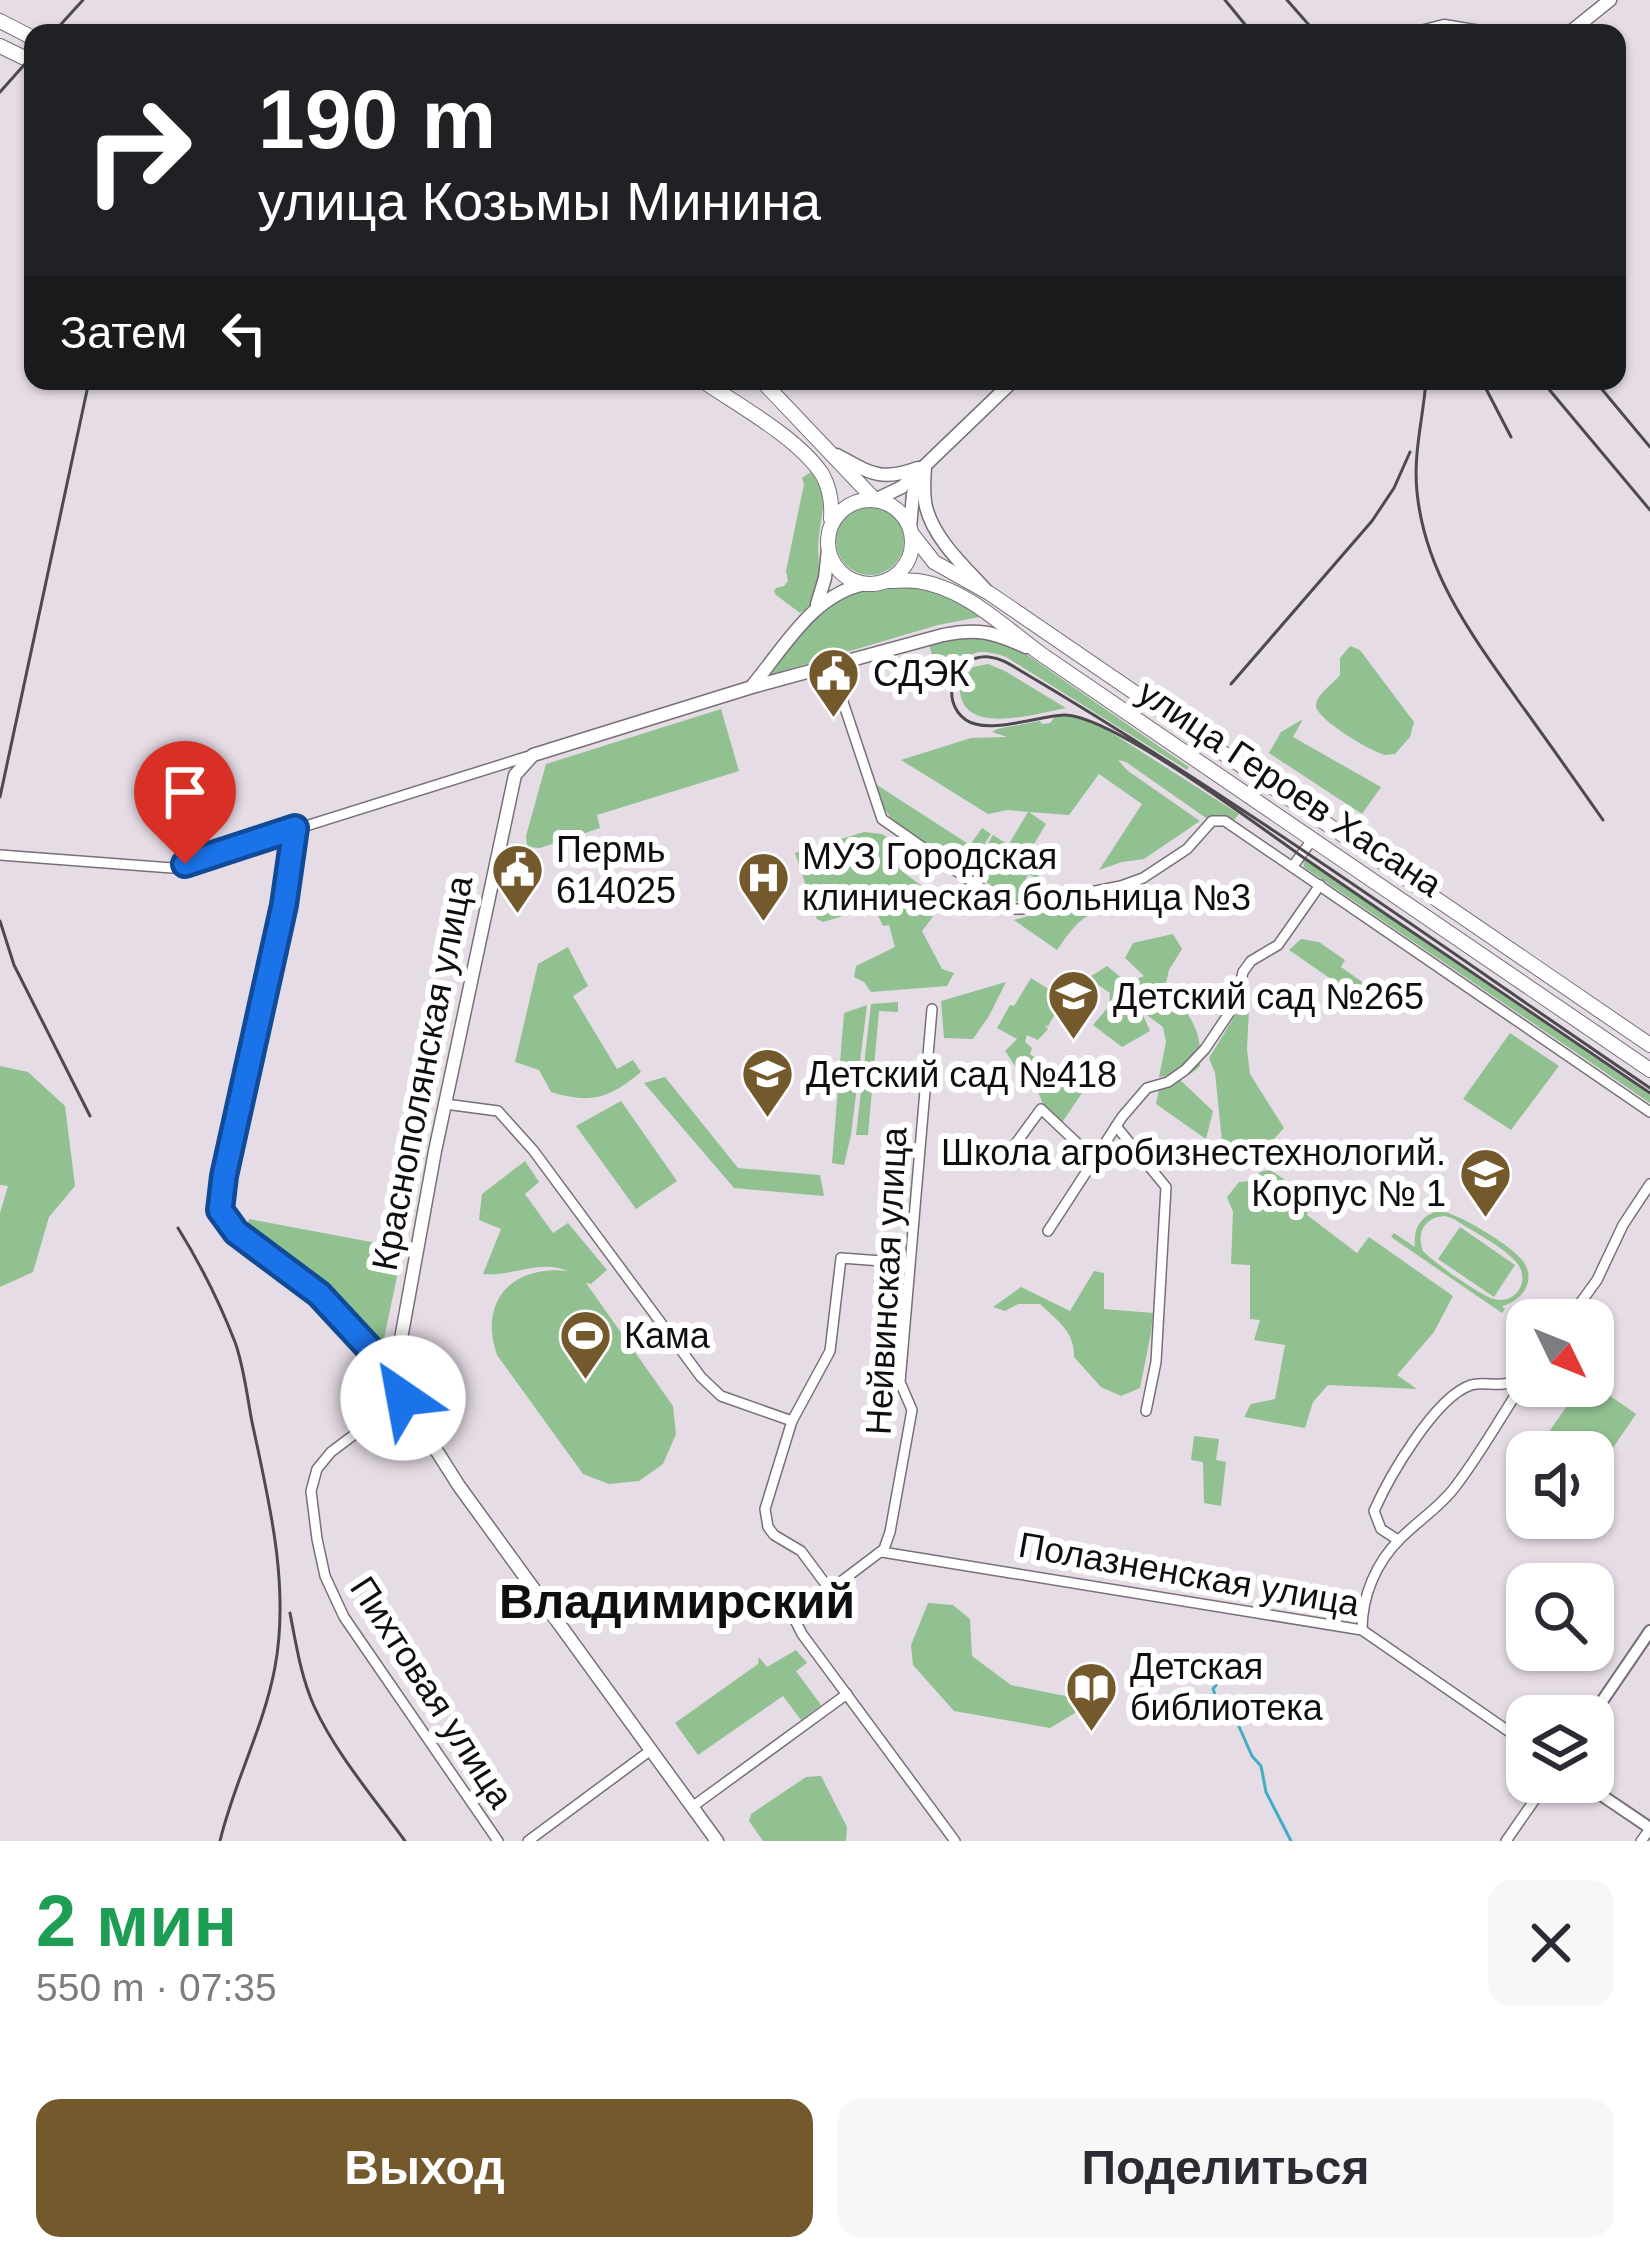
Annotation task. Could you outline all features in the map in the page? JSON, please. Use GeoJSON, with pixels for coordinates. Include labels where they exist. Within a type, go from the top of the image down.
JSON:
{"type":"FeatureCollection","features":[{"type":"Feature","properties":{"kind":"main road"},"geometry":{"type":"LineString","coordinates":[[1580,24],[1610,0]]}},
{"type":"Feature","properties":{"kind":"main road"},"geometry":{"type":"LineString","coordinates":[[716,390],[814,465],[828,486],[831,526],[825,578],[814,610]]}},
{"type":"Feature","properties":{"kind":"main road"},"geometry":{"type":"LineString","coordinates":[[770,390],[875,500],[896,509],[911,531]]}},
{"type":"Feature","properties":{"kind":"main road"},"geometry":{"type":"LineString","coordinates":[[831,526],[852,504],[875,500],[902,487],[1004,390]]}},
{"type":"Feature","properties":{"kind":"main road"},"geometry":{"type":"LineString","coordinates":[[828,451],[874,475],[895,476],[925,466]]}},
{"type":"Feature","properties":{"kind":"main road"},"geometry":{"type":"LineString","coordinates":[[752,687],[814,610],[832,596],[888,580],[905,565],[911,551],[914,494],[925,466]]}},
{"type":"Feature","properties":{"kind":"main road"},"geometry":{"type":"LineString","coordinates":[[925,466],[930,518],[989,593]]}},
{"type":"Feature","properties":{"kind":"main road","name":"улица Героев Хасана"},"geometry":{"type":"LineString","coordinates":[[911,531],[934,562],[989,593],[1650,1045]]}},
{"type":"Feature","properties":{"kind":"main road"},"geometry":{"type":"LineString","coordinates":[[828,549],[838,570],[865,584]]}},
{"type":"Feature","properties":{"kind":"main road","name":"улица Героев Хасана"},"geometry":{"type":"LineString","coordinates":[[888,580],[918,581],[949,590],[979,608],[1650,1070]]}},
{"type":"Feature","properties":{"kind":"main road"},"geometry":{"type":"LineString","coordinates":[[533,755],[943,634],[973,629],[998,634],[1041,654]]}},
{"type":"Feature","properties":{"kind":"main road","name":"Краснополянская улица"},"geometry":{"type":"LineString","coordinates":[[533,755],[515,775],[445,1104],[395,1372],[403,1398],[459,1486],[717,1841]]}},
{"type":"Feature","properties":{"kind":"street"},"geometry":{"type":"LineString","coordinates":[[831,667],[882,819],[1011,909],[1132,883],[1187,850],[1218,819],[1650,1112]]}},
{"type":"Feature","properties":{"kind":"street"},"geometry":{"type":"LineString","coordinates":[[0,855],[172,868],[533,755]]}},
{"type":"Feature","properties":{"kind":"street"},"geometry":{"type":"LineString","coordinates":[[504,764],[515,775]]}},
{"type":"Feature","properties":{"kind":"street"},"geometry":{"type":"LineString","coordinates":[[295,828],[284,905],[220,1210],[236,1232],[319,1294],[395,1372]]}},
{"type":"Feature","properties":{"kind":"street"},"geometry":{"type":"LineString","coordinates":[[1293,866],[1312,840]]}},
{"type":"Feature","properties":{"kind":"street"},"geometry":{"type":"LineString","coordinates":[[1048,1231],[1116,1126],[1147,1088],[1168,1082],[1205,1049],[1236,1003],[1249,964],[1278,945],[1321,885]]}},
{"type":"Feature","properties":{"kind":"street","name":"Нейвинская улица"},"geometry":{"type":"LineString","coordinates":[[882,1552],[890,1532],[911,1410],[900,1382],[932,1009]]}},
{"type":"Feature","properties":{"kind":"street"},"geometry":{"type":"LineString","coordinates":[[445,1104],[498,1111],[533,1150],[701,1377],[721,1396],[792,1421]]}},
{"type":"Feature","properties":{"kind":"street"},"geometry":{"type":"LineString","coordinates":[[1003,1161],[1041,1109],[1093,1158]]}},
{"type":"Feature","properties":{"kind":"street"},"geometry":{"type":"LineString","coordinates":[[1116,1126],[1166,1187],[1156,1362],[1145,1411]]}},
{"type":"Feature","properties":{"kind":"street"},"geometry":{"type":"LineString","coordinates":[[1583,1299],[1650,1184]]}},
{"type":"Feature","properties":{"kind":"street"},"geometry":{"type":"LineString","coordinates":[[826,1593],[800,1551],[768,1527],[765,1509],[792,1421],[830,1351],[841,1258],[910,1263]]}},
{"type":"Feature","properties":{"kind":"street"},"geometry":{"type":"LineString","coordinates":[[1399,1540],[1381,1529],[1374,1511],[1385,1485],[1455,1393],[1474,1383],[1506,1384]]}},
{"type":"Feature","properties":{"kind":"street","name":"Пихтовая улица"},"geometry":{"type":"LineString","coordinates":[[403,1398],[317,1468],[311,1491],[321,1558],[344,1617],[498,1841]]}},
{"type":"Feature","properties":{"kind":"street"},"geometry":{"type":"LineString","coordinates":[[1362,1630],[1370,1584],[1399,1540],[1458,1484],[1507,1407]]}},
{"type":"Feature","properties":{"kind":"street"},"geometry":{"type":"LineString","coordinates":[[882,1552],[802,1611],[796,1622],[955,1841]]}},
{"type":"Feature","properties":{"kind":"street","name":"Полазненская улица"},"geometry":{"type":"LineString","coordinates":[[882,1552],[1362,1630],[1506,1729]]}},
{"type":"Feature","properties":{"kind":"street"},"geometry":{"type":"LineString","coordinates":[[1606,1695],[1650,1631]]}},
{"type":"Feature","properties":{"kind":"street"},"geometry":{"type":"LineString","coordinates":[[692,1807],[847,1694]]}},
{"type":"Feature","properties":{"kind":"street"},"geometry":{"type":"LineString","coordinates":[[528,1841],[651,1750]]}},
{"type":"Feature","properties":{"kind":"street"},"geometry":{"type":"LineString","coordinates":[[1506,1841],[1532,1803]]}},
{"type":"Feature","properties":{"kind":"street"},"geometry":{"type":"LineString","coordinates":[[1612,1803],[1650,1829],[1641,1841]]}},
{"type":"Feature","properties":{"kind":"green space"},"geometry":{"type":"Polygon","coordinates":[[[811,472],[823,502],[819,578],[815,597],[800,613],[774,591],[788,581],[802,478],[811,472]]]}},
{"type":"Feature","properties":{"kind":"green space"},"geometry":{"type":"Polygon","coordinates":[[[870,507],[894,517],[904,541],[894,565],[870,575],[846,565],[836,541],[846,517],[870,507]]]}},
{"type":"Feature","properties":{"kind":"green space"},"geometry":{"type":"Polygon","coordinates":[[[909,587],[938,593],[980,617],[769,675],[832,597],[909,587]]]}},
{"type":"Feature","properties":{"kind":"green space"},"geometry":{"type":"Polygon","coordinates":[[[985,633],[1023,652],[1189,767],[1187,770],[1006,657],[982,652],[967,657],[940,686],[929,644],[985,633]]]}},
{"type":"Feature","properties":{"kind":"green space"},"geometry":{"type":"Polygon","coordinates":[[[1350,646],[1360,650],[1414,722],[1410,737],[1395,754],[1379,753],[1358,742],[1318,711],[1317,701],[1340,675],[1340,658],[1350,646]]]}},
{"type":"Feature","properties":{"kind":"green space"},"geometry":{"type":"Polygon","coordinates":[[[988,664],[1066,708],[999,719],[970,711],[962,700],[960,683],[973,667],[988,664]]]}},
{"type":"Feature","properties":{"kind":"green space"},"geometry":{"type":"Polygon","coordinates":[[[721,709],[739,771],[597,815],[600,828],[540,848],[527,847],[546,764],[721,709]]]}},
{"type":"Feature","properties":{"kind":"green space"},"geometry":{"type":"Polygon","coordinates":[[[1055,717],[1101,726],[1239,814],[1234,820],[1219,815],[1206,818],[1118,760],[1200,821],[1144,859],[1099,870],[1142,804],[1099,774],[1069,815],[1029,812],[1046,824],[1028,854],[1010,842],[1028,812],[988,814],[901,760],[971,738],[1007,737],[992,732],[997,729],[1050,723],[1055,717]]]}},
{"type":"Feature","properties":{"kind":"green space"},"geometry":{"type":"Polygon","coordinates":[[[1303,719],[1293,737],[1381,787],[1362,814],[1269,753],[1281,732],[1303,719]]]}},
{"type":"Feature","properties":{"kind":"green space"},"geometry":{"type":"Polygon","coordinates":[[[877,785],[970,845],[982,828],[991,834],[966,872],[898,826],[881,801],[877,785]]]}},
{"type":"Feature","properties":{"kind":"green space"},"geometry":{"type":"Polygon","coordinates":[[[864,832],[882,834],[901,845],[891,863],[938,898],[922,931],[942,969],[954,973],[947,986],[871,992],[854,977],[856,966],[895,947],[889,925],[883,926],[874,907],[823,922],[817,919],[795,853],[864,832]]]}},
{"type":"Feature","properties":{"kind":"green space"},"geometry":{"type":"Polygon","coordinates":[[[993,835],[1029,858],[1043,883],[1029,874],[1020,888],[1032,897],[1017,902],[971,872],[993,835]]]}},
{"type":"Feature","properties":{"kind":"green space"},"geometry":{"type":"Polygon","coordinates":[[[1303,859],[1650,1095],[1650,1103],[1304,867],[1303,859]]]}},
{"type":"Feature","properties":{"kind":"green space"},"geometry":{"type":"Polygon","coordinates":[[[1117,891],[1120,906],[1082,919],[1057,950],[1014,920],[1117,891]]]}},
{"type":"Feature","properties":{"kind":"green space"},"geometry":{"type":"Polygon","coordinates":[[[1173,934],[1182,949],[1165,987],[1193,1022],[1200,1066],[1192,1073],[1159,1077],[1166,1042],[1163,1027],[1148,1016],[1132,981],[1144,976],[1125,958],[1133,943],[1173,934]]]}},
{"type":"Feature","properties":{"kind":"green space"},"geometry":{"type":"Polygon","coordinates":[[[1301,939],[1319,942],[1345,960],[1341,967],[1382,996],[1373,1008],[1289,950],[1301,939]]]}},
{"type":"Feature","properties":{"kind":"green space"},"geometry":{"type":"Polygon","coordinates":[[[568,947],[588,986],[573,996],[617,1069],[633,1060],[641,1072],[599,1097],[551,1092],[539,1070],[515,1062],[538,964],[568,947]]]}},
{"type":"Feature","properties":{"kind":"green space"},"geometry":{"type":"Polygon","coordinates":[[[1107,966],[1129,984],[1150,1031],[1122,1047],[1093,1025],[1109,1006],[1110,993],[1088,978],[1107,966]]]}},
{"type":"Feature","properties":{"kind":"green space"},"geometry":{"type":"Polygon","coordinates":[[[1031,978],[1064,999],[1038,1040],[1027,1035],[1030,1054],[1037,1059],[1020,1073],[1005,1051],[1017,1039],[997,1028],[1031,978]]]}},
{"type":"Feature","properties":{"kind":"green space"},"geometry":{"type":"Polygon","coordinates":[[[1006,982],[973,1039],[944,1038],[941,1001],[1006,982]]]}},
{"type":"Feature","properties":{"kind":"green space"},"geometry":{"type":"Polygon","coordinates":[[[898,1002],[898,1012],[879,1011],[868,1135],[856,1135],[871,1004],[898,1002]]]}},
{"type":"Feature","properties":{"kind":"green space"},"geometry":{"type":"Polygon","coordinates":[[[867,1005],[851,1135],[844,1165],[832,1163],[844,1013],[867,1005]]]}},
{"type":"Feature","properties":{"kind":"green space"},"geometry":{"type":"Polygon","coordinates":[[[1241,1006],[1249,1009],[1250,1074],[1284,1128],[1266,1148],[1246,1160],[1222,1141],[1215,1073],[1209,1058],[1241,1006]]]}},
{"type":"Feature","properties":{"kind":"green space"},"geometry":{"type":"Polygon","coordinates":[[[1510,1033],[1559,1066],[1511,1130],[1463,1099],[1510,1033]]]}},
{"type":"Feature","properties":{"kind":"green space"},"geometry":{"type":"Polygon","coordinates":[[[1043,1063],[1084,1090],[1061,1124],[1028,1082],[1043,1063]]]}},
{"type":"Feature","properties":{"kind":"green space"},"geometry":{"type":"Polygon","coordinates":[[[0,1066],[28,1072],[65,1106],[75,1186],[49,1217],[33,1272],[0,1287],[0,1213],[8,1186],[0,1185],[0,1066]]]}},
{"type":"Feature","properties":{"kind":"green space"},"geometry":{"type":"Polygon","coordinates":[[[665,1077],[738,1168],[820,1175],[824,1196],[734,1188],[644,1083],[665,1077]]]}},
{"type":"Feature","properties":{"kind":"green space"},"geometry":{"type":"Polygon","coordinates":[[[1178,1078],[1213,1111],[1206,1139],[1156,1104],[1159,1089],[1178,1078]]]}},
{"type":"Feature","properties":{"kind":"green space"},"geometry":{"type":"Polygon","coordinates":[[[621,1101],[677,1181],[636,1209],[576,1126],[621,1101]]]}},
{"type":"Feature","properties":{"kind":"green space","name":"Кама"},"geometry":{"type":"Polygon","coordinates":[[[525,1161],[539,1182],[525,1194],[553,1233],[568,1223],[607,1270],[586,1283],[673,1406],[676,1434],[663,1464],[639,1481],[609,1484],[583,1474],[497,1355],[492,1318],[505,1290],[531,1274],[568,1271],[536,1267],[483,1274],[501,1229],[479,1220],[482,1194],[525,1161]]]}},
{"type":"Feature","properties":{"kind":"green space"},"geometry":{"type":"Polygon","coordinates":[[[1270,1170],[1311,1197],[1307,1215],[1357,1253],[1369,1237],[1453,1296],[1434,1332],[1397,1375],[1417,1389],[1328,1385],[1313,1402],[1305,1428],[1244,1417],[1251,1404],[1275,1399],[1285,1345],[1254,1340],[1260,1320],[1250,1319],[1250,1265],[1231,1264],[1233,1212],[1227,1197],[1239,1182],[1253,1181],[1260,1172],[1270,1170]]]}},
{"type":"Feature","properties":{"kind":"green space"},"geometry":{"type":"Polygon","coordinates":[[[1438,1211],[1470,1223],[1523,1261],[1528,1283],[1517,1299],[1506,1299],[1502,1313],[1391,1237],[1394,1233],[1415,1247],[1415,1234],[1427,1216],[1438,1211]],[[1445,1216],[1427,1223],[1421,1238],[1423,1251],[1457,1278],[1502,1300],[1515,1295],[1522,1277],[1517,1263],[1445,1216]]]}},
{"type":"Feature","properties":{"kind":"green space"},"geometry":{"type":"Polygon","coordinates":[[[249,1219],[403,1248],[382,1348],[252,1236],[246,1230],[249,1219]]]}},
{"type":"Feature","properties":{"kind":"green space"},"geometry":{"type":"Polygon","coordinates":[[[1460,1227],[1515,1265],[1494,1297],[1438,1259],[1460,1227]]]}},
{"type":"Feature","properties":{"kind":"green space"},"geometry":{"type":"Polygon","coordinates":[[[1094,1271],[1104,1273],[1104,1309],[1153,1313],[1140,1388],[1121,1396],[1101,1387],[1074,1357],[1068,1333],[1040,1304],[1018,1304],[1005,1311],[993,1307],[1021,1287],[1070,1311],[1094,1271]]]}},
{"type":"Feature","properties":{"kind":"green space"},"geometry":{"type":"Polygon","coordinates":[[[1614,1399],[1636,1414],[1614,1446],[1614,1431],[1550,1431],[1566,1407],[1614,1407],[1614,1399]]]}},
{"type":"Feature","properties":{"kind":"green space"},"geometry":{"type":"Polygon","coordinates":[[[1194,1436],[1219,1439],[1216,1460],[1226,1462],[1221,1506],[1204,1503],[1203,1462],[1191,1460],[1194,1436]]]}},
{"type":"Feature","properties":{"kind":"green space"},"geometry":{"type":"Polygon","coordinates":[[[928,1603],[953,1605],[970,1619],[972,1656],[1011,1685],[1075,1698],[1075,1713],[1050,1728],[954,1711],[913,1665],[911,1645],[928,1603]]]}},
{"type":"Feature","properties":{"kind":"green space"},"geometry":{"type":"Polygon","coordinates":[[[796,1650],[807,1663],[796,1671],[821,1705],[801,1720],[783,1696],[698,1755],[675,1723],[758,1664],[759,1657],[767,1667],[796,1650]]]}},
{"type":"Feature","properties":{"kind":"green space"},"geometry":{"type":"Polygon","coordinates":[[[821,1776],[847,1827],[846,1841],[763,1841],[749,1821],[751,1814],[806,1777],[821,1776]]]}},
{"type":"Feature","properties":{"kind":"waterway"},"geometry":{"type":"LineString","coordinates":[[1212,1657],[1220,1680],[1213,1689],[1218,1702],[1237,1722],[1261,1766],[1266,1792],[1291,1841]]}},
{"type":"Feature","properties":{"kind":"tram line"},"geometry":{"type":"LineString","coordinates":[[1650,1088],[1261,822],[1102,720],[1013,666],[989,657],[977,658],[959,670],[953,701],[966,720],[987,726],[1064,715],[1115,733],[1185,774],[1650,1093]]}},
{"type":"Feature","properties":{"kind":"railway"},"geometry":{"type":"LineString","coordinates":[[61,24],[83,0]]}},
{"type":"Feature","properties":{"kind":"railway"},"geometry":{"type":"LineString","coordinates":[[1225,0],[1245,24]]}},
{"type":"Feature","properties":{"kind":"railway"},"geometry":{"type":"LineString","coordinates":[[1287,0],[1308,24]]}},
{"type":"Feature","properties":{"kind":"railway"},"geometry":{"type":"LineString","coordinates":[[0,92],[24,65]]}},
{"type":"Feature","properties":{"kind":"railway"},"geometry":{"type":"LineString","coordinates":[[0,797],[87,390]]}},
{"type":"Feature","properties":{"kind":"railway"},"geometry":{"type":"LineString","coordinates":[[1425,390],[1417,492],[1440,576],[1483,651],[1603,820]]}},
{"type":"Feature","properties":{"kind":"railway"},"geometry":{"type":"LineString","coordinates":[[1487,390],[1511,437]]}},
{"type":"Feature","properties":{"kind":"railway"},"geometry":{"type":"LineString","coordinates":[[1550,390],[1650,510]]}},
{"type":"Feature","properties":{"kind":"railway"},"geometry":{"type":"LineString","coordinates":[[1602,390],[1650,447]]}},
{"type":"Feature","properties":{"kind":"railway"},"geometry":{"type":"LineString","coordinates":[[1231,684],[1372,521],[1410,452]]}},
{"type":"Feature","properties":{"kind":"railway"},"geometry":{"type":"LineString","coordinates":[[0,921],[14,965],[90,1116]]}},
{"type":"Feature","properties":{"kind":"railway"},"geometry":{"type":"LineString","coordinates":[[178,1228],[238,1352],[279,1575],[275,1667],[220,1841]]}},
{"type":"Feature","properties":{"kind":"railway"},"geometry":{"type":"LineString","coordinates":[[290,1613],[306,1684],[323,1724],[405,1841]]}},
{"type":"Feature","properties":{"kind":"place","name":"СДЭК"},"geometry":{"type":"Point","coordinates":[834,719]}},
{"type":"Feature","properties":{"kind":"place","name":"Пермь 614025"},"geometry":{"type":"Point","coordinates":[517,916]}},
{"type":"Feature","properties":{"kind":"place","name":"МУЗ Городская клиническая больница №3"},"geometry":{"type":"Point","coordinates":[763,923]}},
{"type":"Feature","properties":{"kind":"place","name":"Детский сад №265"},"geometry":{"type":"Point","coordinates":[1074,1042]}},
{"type":"Feature","properties":{"kind":"place","name":"Детский сад №418"},"geometry":{"type":"Point","coordinates":[767,1120]}},
{"type":"Feature","properties":{"kind":"place","name":"Школа агробизнестехнологий. Корпус № 1"},"geometry":{"type":"Point","coordinates":[1485,1219]}},
{"type":"Feature","properties":{"kind":"place","name":"Кама"},"geometry":{"type":"Point","coordinates":[585,1381]}},
{"type":"Feature","properties":{"kind":"place","name":"Детская библиотека"},"geometry":{"type":"Point","coordinates":[1091,1733]}},
{"type":"Feature","properties":{"kind":"district","name":"Владимирский"},"geometry":{"type":"Point","coordinates":[677,1601]}},
{"type":"Feature","properties":{"kind":"route"},"geometry":{"type":"LineString","coordinates":[[185,864],[295,828],[284,905],[220,1210],[236,1232],[319,1294],[395,1372],[403,1398]]}}]}
